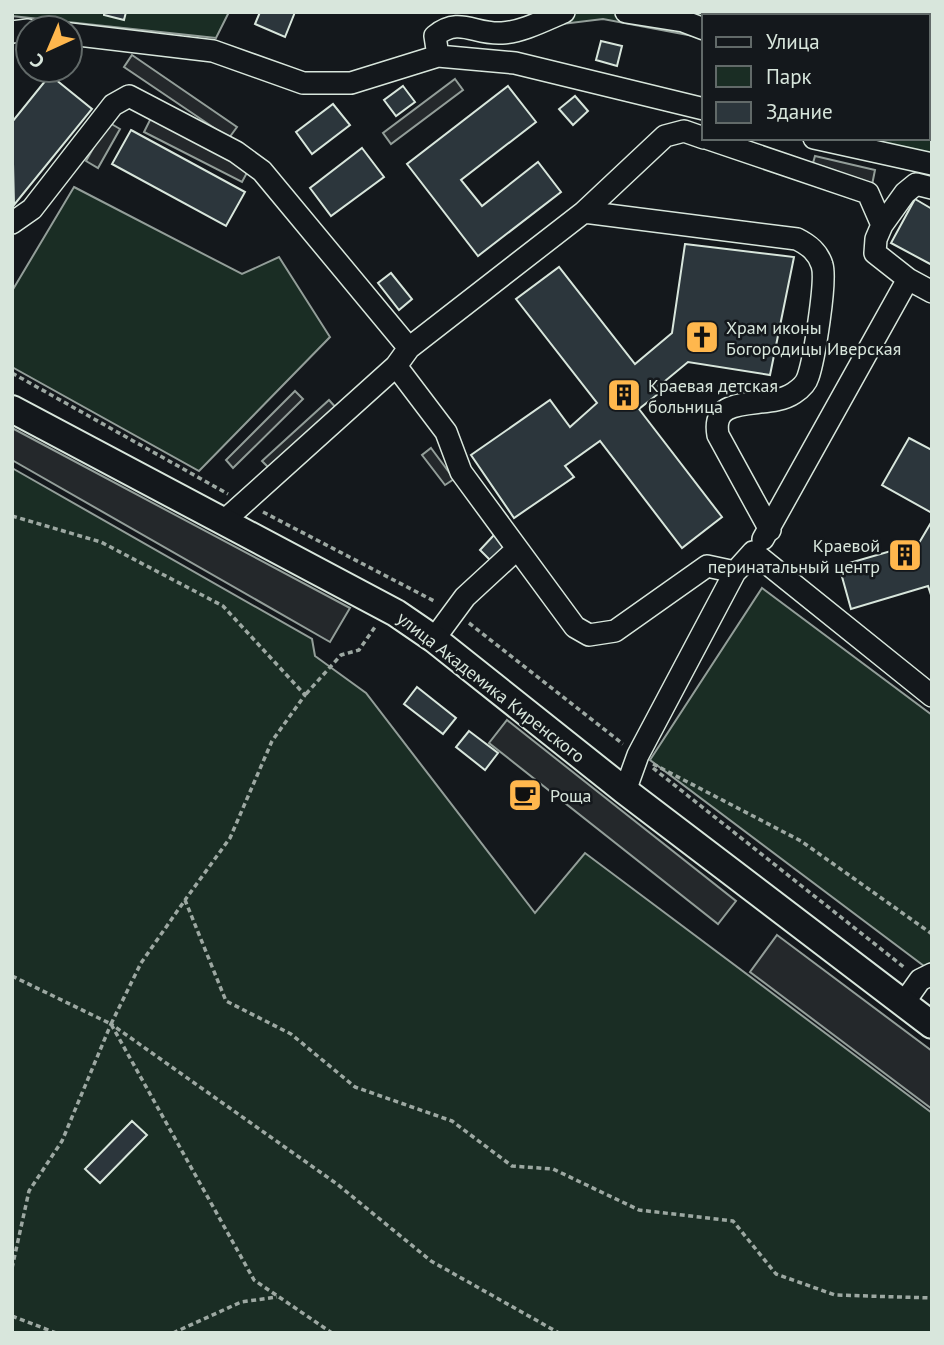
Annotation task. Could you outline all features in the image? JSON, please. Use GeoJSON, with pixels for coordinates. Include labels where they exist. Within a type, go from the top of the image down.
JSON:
{"type":"FeatureCollection","features":[{"type":"Feature","properties":{"kind":"main road","name":"улица Академика Киренского"},"geometry":{"type":"LineString","coordinates":[[12,409],[396,613],[434,639],[625,791],[932,1024]]}},
{"type":"Feature","properties":{"kind":"lane"},"geometry":{"type":"LineString","coordinates":[[438,56],[435,36],[446,27],[459,26],[504,34],[564,12]]}},
{"type":"Feature","properties":{"kind":"lane"},"geometry":{"type":"LineString","coordinates":[[626,12],[683,21],[702,28]]}},
{"type":"Feature","properties":{"kind":"lane"},"geometry":{"type":"LineString","coordinates":[[84,36],[213,51],[303,83],[351,83],[438,56],[515,63],[702,109]]}},
{"type":"Feature","properties":{"kind":"lane"},"geometry":{"type":"LineString","coordinates":[[12,223],[32,209],[113,105],[129,96],[236,152],[262,171],[409,348]]}},
{"type":"Feature","properties":{"kind":"lane"},"geometry":{"type":"LineString","coordinates":[[225,520],[242,501],[258,492],[396,366],[409,348],[584,212],[665,136],[684,131],[702,137]]}},
{"type":"Feature","properties":{"kind":"lane"},"geometry":{"type":"LineString","coordinates":[[711,140],[868,193],[882,225]]}},
{"type":"Feature","properties":{"kind":"lane"},"geometry":{"type":"LineString","coordinates":[[823,140],[932,164]]}},
{"type":"Feature","properties":{"kind":"lane"},"geometry":{"type":"LineString","coordinates":[[932,188],[916,184],[905,193],[882,225],[876,239],[875,253],[908,279],[932,292]]}},
{"type":"Feature","properties":{"kind":"lane"},"geometry":{"type":"LineString","coordinates":[[584,212],[797,239],[816,252],[825,275],[808,378],[792,395],[757,404],[725,408],[720,412],[716,424],[718,435],[771,530]]}},
{"type":"Feature","properties":{"kind":"lane"},"geometry":{"type":"LineString","coordinates":[[625,791],[638,755],[735,572],[771,530],[908,279]]}},
{"type":"Feature","properties":{"kind":"lane"},"geometry":{"type":"LineString","coordinates":[[396,366],[446,432],[461,472],[575,627],[589,635],[615,631],[707,566],[735,572]]}},
{"type":"Feature","properties":{"kind":"lane"},"geometry":{"type":"LineString","coordinates":[[434,639],[466,597],[516,550]]}},
{"type":"Feature","properties":{"kind":"lane"},"geometry":{"type":"LineString","coordinates":[[753,552],[932,696]]}},
{"type":"Feature","properties":{"kind":"lane"},"geometry":{"type":"LineString","coordinates":[[903,1004],[920,980],[932,974]]}},
{"type":"Feature","properties":{"kind":"path"},"geometry":{"type":"LineString","coordinates":[[12,516],[101,542],[223,606],[305,695]]}},
{"type":"Feature","properties":{"kind":"path"},"geometry":{"type":"LineString","coordinates":[[12,1268],[29,1191],[62,1141],[111,1024],[141,963],[230,838],[272,741],[305,695],[341,655],[359,650],[373,626],[383,632]]}},
{"type":"Feature","properties":{"kind":"path"},"geometry":{"type":"LineString","coordinates":[[638,755],[801,841],[932,934]]}},
{"type":"Feature","properties":{"kind":"path"},"geometry":{"type":"LineString","coordinates":[[185,900],[226,1001],[290,1034],[355,1087],[452,1121],[512,1166],[553,1169],[639,1210],[733,1221],[776,1274],[835,1295],[932,1298]]}},
{"type":"Feature","properties":{"kind":"path"},"geometry":{"type":"LineString","coordinates":[[12,976],[111,1024],[337,1184],[431,1261],[559,1333]]}},
{"type":"Feature","properties":{"kind":"path"},"geometry":{"type":"LineString","coordinates":[[111,1024],[254,1280],[332,1333]]}},
{"type":"Feature","properties":{"kind":"path"},"geometry":{"type":"LineString","coordinates":[[173,1333],[241,1302],[279,1297]]}},
{"type":"Feature","properties":{"kind":"path"},"geometry":{"type":"LineString","coordinates":[[12,1316],[56,1333]]}},
{"type":"Feature","properties":{"kind":"green space"},"geometry":{"type":"Polygon","coordinates":[[[12,12],[229,12],[216,38],[84,24],[84,14],[12,16],[12,12]]]}},
{"type":"Feature","properties":{"kind":"green space"},"geometry":{"type":"Polygon","coordinates":[[[531,12],[932,12],[932,155],[854,140],[930,140],[930,14],[702,14],[702,38],[603,19],[562,24],[533,18],[531,12]]]}},
{"type":"Feature","properties":{"kind":"green space"},"geometry":{"type":"Polygon","coordinates":[[[74,187],[242,274],[279,257],[330,337],[199,471],[12,367],[12,291],[74,187]]]}},
{"type":"Feature","properties":{"kind":"green space"},"geometry":{"type":"Polygon","coordinates":[[[12,468],[312,639],[315,656],[366,693],[535,913],[585,853],[932,1113],[932,1333],[12,1333],[12,468]]]}},
{"type":"Feature","properties":{"kind":"green space"},"geometry":{"type":"Polygon","coordinates":[[[762,588],[932,715],[932,972],[650,760],[762,588]]]}},
{"type":"Feature","properties":{"kind":"shaded area"},"geometry":{"type":"Polygon","coordinates":[[[132,55],[237,127],[229,138],[124,67],[132,55]]]}},
{"type":"Feature","properties":{"kind":"shaded area"},"geometry":{"type":"Polygon","coordinates":[[[455,79],[463,90],[391,144],[383,133],[455,79]]]}},
{"type":"Feature","properties":{"kind":"shaded area"},"geometry":{"type":"Polygon","coordinates":[[[151,118],[249,169],[242,182],[144,132],[151,118]]]}},
{"type":"Feature","properties":{"kind":"shaded area"},"geometry":{"type":"Polygon","coordinates":[[[108,122],[120,129],[98,168],[86,161],[108,122]]]}},
{"type":"Feature","properties":{"kind":"shaded area"},"geometry":{"type":"Polygon","coordinates":[[[815,156],[875,170],[872,185],[811,170],[815,156]]]}},
{"type":"Feature","properties":{"kind":"shaded area"},"geometry":{"type":"Polygon","coordinates":[[[295,391],[303,399],[233,468],[226,460],[295,391]]]}},
{"type":"Feature","properties":{"kind":"shaded area"},"geometry":{"type":"Polygon","coordinates":[[[329,400],[338,410],[272,471],[262,461],[329,400]]]}},
{"type":"Feature","properties":{"kind":"shaded area"},"geometry":{"type":"Polygon","coordinates":[[[12,428],[350,608],[330,642],[12,460],[12,428]]]}},
{"type":"Feature","properties":{"kind":"shaded area"},"geometry":{"type":"Polygon","coordinates":[[[431,448],[454,479],[445,485],[422,455],[431,448]]]}},
{"type":"Feature","properties":{"kind":"shaded area"},"geometry":{"type":"Polygon","coordinates":[[[507,720],[736,901],[718,924],[489,743],[507,720]]]}},
{"type":"Feature","properties":{"kind":"shaded area"},"geometry":{"type":"Polygon","coordinates":[[[777,935],[932,1051],[932,1109],[750,972],[777,935]]]}},
{"type":"Feature","properties":{"kind":"building"},"geometry":{"type":"Polygon","coordinates":[[[104,12],[126,12],[124,20],[104,15],[104,12]]]}},
{"type":"Feature","properties":{"kind":"building"},"geometry":{"type":"Polygon","coordinates":[[[260,12],[295,12],[285,37],[255,24],[260,12]]]}},
{"type":"Feature","properties":{"kind":"building"},"geometry":{"type":"Polygon","coordinates":[[[601,41],[622,46],[617,66],[596,60],[601,41]]]}},
{"type":"Feature","properties":{"kind":"building"},"geometry":{"type":"Polygon","coordinates":[[[43,84],[61,84],[92,109],[14,205],[12,122],[43,84]]]}},
{"type":"Feature","properties":{"kind":"building"},"geometry":{"type":"Polygon","coordinates":[[[403,86],[415,102],[396,116],[384,100],[403,86]]]}},
{"type":"Feature","properties":{"kind":"building"},"geometry":{"type":"Polygon","coordinates":[[[508,86],[536,122],[461,180],[482,206],[538,162],[561,192],[478,256],[407,164],[508,86]]]}},
{"type":"Feature","properties":{"kind":"building"},"geometry":{"type":"Polygon","coordinates":[[[575,96],[588,111],[573,125],[559,109],[575,96]]]}},
{"type":"Feature","properties":{"kind":"building"},"geometry":{"type":"Polygon","coordinates":[[[333,104],[350,125],[312,154],[296,132],[333,104]]]}},
{"type":"Feature","properties":{"kind":"building"},"geometry":{"type":"Polygon","coordinates":[[[131,130],[245,192],[226,226],[112,164],[131,130]]]}},
{"type":"Feature","properties":{"kind":"building"},"geometry":{"type":"Polygon","coordinates":[[[362,148],[384,177],[331,216],[310,188],[362,148]]]}},
{"type":"Feature","properties":{"kind":"building"},"geometry":{"type":"Polygon","coordinates":[[[915,199],[932,209],[932,265],[891,243],[915,199]]]}},
{"type":"Feature","properties":{"kind":"building","name":"Краевая детская больница"},"geometry":{"type":"Polygon","coordinates":[[[685,244],[794,257],[770,375],[688,362],[659,386],[663,390],[639,409],[722,517],[682,548],[600,441],[565,466],[574,477],[514,518],[471,455],[550,400],[570,427],[597,403],[516,299],[559,267],[635,364],[672,333],[685,244]]]}},
{"type":"Feature","properties":{"kind":"building"},"geometry":{"type":"Polygon","coordinates":[[[391,273],[412,299],[399,310],[378,283],[391,273]]]}},
{"type":"Feature","properties":{"kind":"building","name":"Краевой перинатальный центр"},"geometry":{"type":"Polygon","coordinates":[[[909,438],[932,450],[932,513],[882,485],[909,438]]]}},
{"type":"Feature","properties":{"kind":"building","name":"Краевой перинатальный центр"},"geometry":{"type":"Polygon","coordinates":[[[932,521],[932,598],[928,586],[851,609],[839,566],[919,543],[932,521]]]}},
{"type":"Feature","properties":{"kind":"building"},"geometry":{"type":"Polygon","coordinates":[[[494,535],[505,546],[491,561],[480,550],[494,535]]]}},
{"type":"Feature","properties":{"kind":"building"},"geometry":{"type":"Polygon","coordinates":[[[417,687],[456,718],[443,734],[404,704],[417,687]]]}},
{"type":"Feature","properties":{"kind":"building"},"geometry":{"type":"Polygon","coordinates":[[[469,731],[498,753],[485,770],[456,747],[469,731]]]}},
{"type":"Feature","properties":{"kind":"building"},"geometry":{"type":"Polygon","coordinates":[[[132,1121],[147,1135],[100,1183],[85,1169],[132,1121]]]}},
{"type":"Feature","properties":{"kind":"place","name":"Храм иконы Богородицы Иверская"},"geometry":{"type":"Point","coordinates":[702,337]}},
{"type":"Feature","properties":{"kind":"place","name":"Краевая детская больница"},"geometry":{"type":"Point","coordinates":[624,395]}},
{"type":"Feature","properties":{"kind":"place","name":"Краевой перинатальный центр"},"geometry":{"type":"Point","coordinates":[905,555]}},
{"type":"Feature","properties":{"kind":"place","name":"Роща"},"geometry":{"type":"Point","coordinates":[525,795]}}]}
